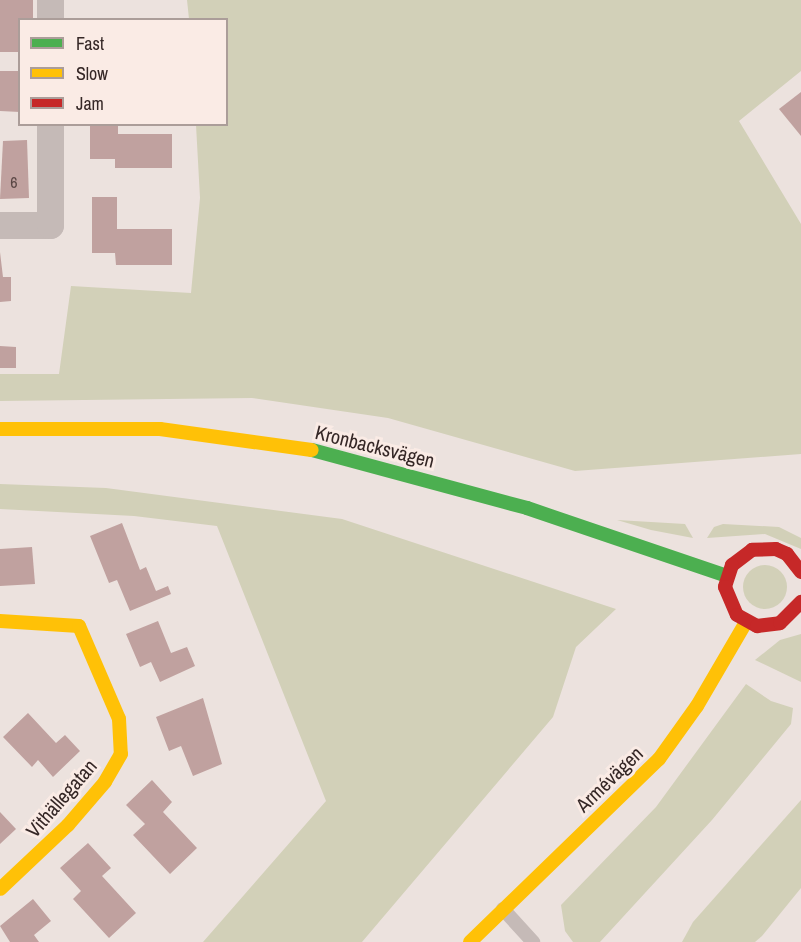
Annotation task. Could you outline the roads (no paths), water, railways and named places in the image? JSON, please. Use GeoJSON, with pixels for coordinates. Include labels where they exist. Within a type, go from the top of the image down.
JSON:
{"type":"FeatureCollection","features":[{"type":"Feature","properties":{"kind":"street"},"geometry":{"type":"LineString","coordinates":[[50,0],[50,18]]}},
{"type":"Feature","properties":{"kind":"street"},"geometry":{"type":"LineString","coordinates":[[0,225],[50,225],[50,126]]}},
{"type":"Feature","properties":{"kind":"street","name":"Kronbacksvägen"},"geometry":{"type":"LineString","coordinates":[[0,429],[160,429],[273,441],[363,461],[517,505],[727,576]]}},
{"type":"Feature","properties":{"kind":"street"},"geometry":{"type":"LineString","coordinates":[[801,572],[787,554],[764,548],[741,556],[727,576],[727,597],[746,622],[780,623],[801,602]]}},
{"type":"Feature","properties":{"kind":"street","name":"Vithällegatan"},"geometry":{"type":"LineString","coordinates":[[0,621],[79,626],[119,718],[121,754],[105,782],[68,825],[0,889]]}},
{"type":"Feature","properties":{"kind":"street","name":"Armévägen"},"geometry":{"type":"LineString","coordinates":[[470,942],[658,759],[697,706],[746,622]]}},
{"type":"Feature","properties":{"kind":"lane"},"geometry":{"type":"LineString","coordinates":[[503,909],[533,942]]}}]}
